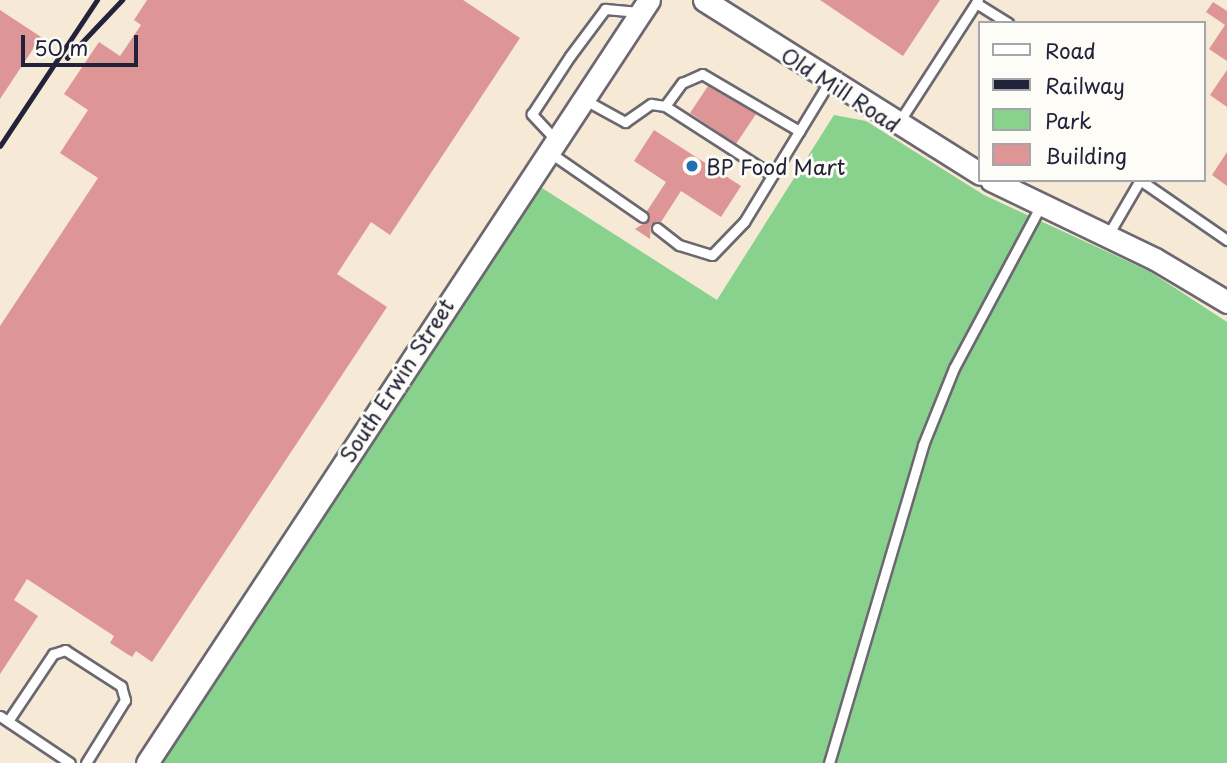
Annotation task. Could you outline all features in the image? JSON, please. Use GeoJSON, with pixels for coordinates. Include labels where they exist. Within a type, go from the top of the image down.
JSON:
{"type":"FeatureCollection","features":[{"type":"Feature","properties":{"kind":"street","name":"Old Mill Road"},"geometry":{"type":"LineString","coordinates":[[704,0],[897,126],[978,173]]}},
{"type":"Feature","properties":{"kind":"street","name":"South Erwin Street"},"geometry":{"type":"LineString","coordinates":[[147,763],[550,144],[645,6]]}},
{"type":"Feature","properties":{"kind":"street"},"geometry":{"type":"LineString","coordinates":[[995,182],[1108,235],[1226,300]]}},
{"type":"Feature","properties":{"kind":"lane"},"geometry":{"type":"LineString","coordinates":[[897,126],[977,2],[1005,21]]}},
{"type":"Feature","properties":{"kind":"lane"},"geometry":{"type":"LineString","coordinates":[[643,217],[550,144],[532,114],[570,56],[606,9],[645,6]]}},
{"type":"Feature","properties":{"kind":"lane"},"geometry":{"type":"LineString","coordinates":[[665,106],[681,83],[702,74],[799,131]]}},
{"type":"Feature","properties":{"kind":"lane"},"geometry":{"type":"LineString","coordinates":[[657,228],[679,245],[712,255],[744,222],[829,82]]}},
{"type":"Feature","properties":{"kind":"lane"},"geometry":{"type":"LineString","coordinates":[[581,98],[625,122],[651,104],[665,106],[772,176]]}},
{"type":"Feature","properties":{"kind":"lane"},"geometry":{"type":"LineString","coordinates":[[1108,235],[1139,182]]}},
{"type":"Feature","properties":{"kind":"lane"},"geometry":{"type":"LineString","coordinates":[[1143,182],[1227,240]]}},
{"type":"Feature","properties":{"kind":"lane"},"geometry":{"type":"LineString","coordinates":[[829,763],[923,445],[954,368],[1041,205]]}},
{"type":"Feature","properties":{"kind":"lane"},"geometry":{"type":"LineString","coordinates":[[70,763],[4,719],[54,654],[65,650],[121,686],[125,700],[86,763]]}},
{"type":"Feature","properties":{"kind":"green space"},"geometry":{"type":"Polygon","coordinates":[[[834,115],[866,121],[984,195],[1149,271],[1227,322],[1227,763],[159,763],[539,186],[717,300],[834,115]]]}},
{"type":"Feature","properties":{"kind":"building"},"geometry":{"type":"Polygon","coordinates":[[[147,0],[463,0],[520,38],[390,235],[371,222],[337,274],[387,307],[152,662],[136,651],[132,657],[110,643],[114,636],[27,579],[14,600],[38,616],[0,674],[0,326],[98,178],[60,153],[88,110],[64,94],[99,42],[120,56],[141,25],[134,20],[147,0]]]}},
{"type":"Feature","properties":{"kind":"building"},"geometry":{"type":"Polygon","coordinates":[[[820,0],[940,0],[903,56],[820,0]]]}},
{"type":"Feature","properties":{"kind":"building"},"geometry":{"type":"Polygon","coordinates":[[[1213,2],[1227,11],[1227,61],[1209,49],[1225,25],[1206,12],[1213,2]]]}},
{"type":"Feature","properties":{"kind":"building"},"geometry":{"type":"Polygon","coordinates":[[[0,10],[41,37],[0,99],[0,10]]]}},
{"type":"Feature","properties":{"kind":"building"},"geometry":{"type":"Polygon","coordinates":[[[1227,70],[1227,107],[1210,95],[1227,70]]]}},
{"type":"Feature","properties":{"kind":"building"},"geometry":{"type":"Polygon","coordinates":[[[708,86],[756,114],[736,144],[690,113],[708,86]]]}},
{"type":"Feature","properties":{"kind":"building"},"geometry":{"type":"Polygon","coordinates":[[[654,130],[741,186],[721,217],[681,191],[661,222],[651,224],[650,239],[635,229],[649,220],[647,211],[666,182],[634,161],[654,130]]]}},
{"type":"Feature","properties":{"kind":"building"},"geometry":{"type":"Polygon","coordinates":[[[1227,152],[1227,186],[1212,175],[1227,152]]]}},
{"type":"Feature","properties":{"kind":"railway"},"geometry":{"type":"LineString","coordinates":[[0,146],[97,0]]}},
{"type":"Feature","properties":{"kind":"railway"},"geometry":{"type":"LineString","coordinates":[[67,58],[122,0]]}},
{"type":"Feature","properties":{"kind":"place","name":"BP Food Mart"},"geometry":{"type":"Point","coordinates":[692,166]}}]}
